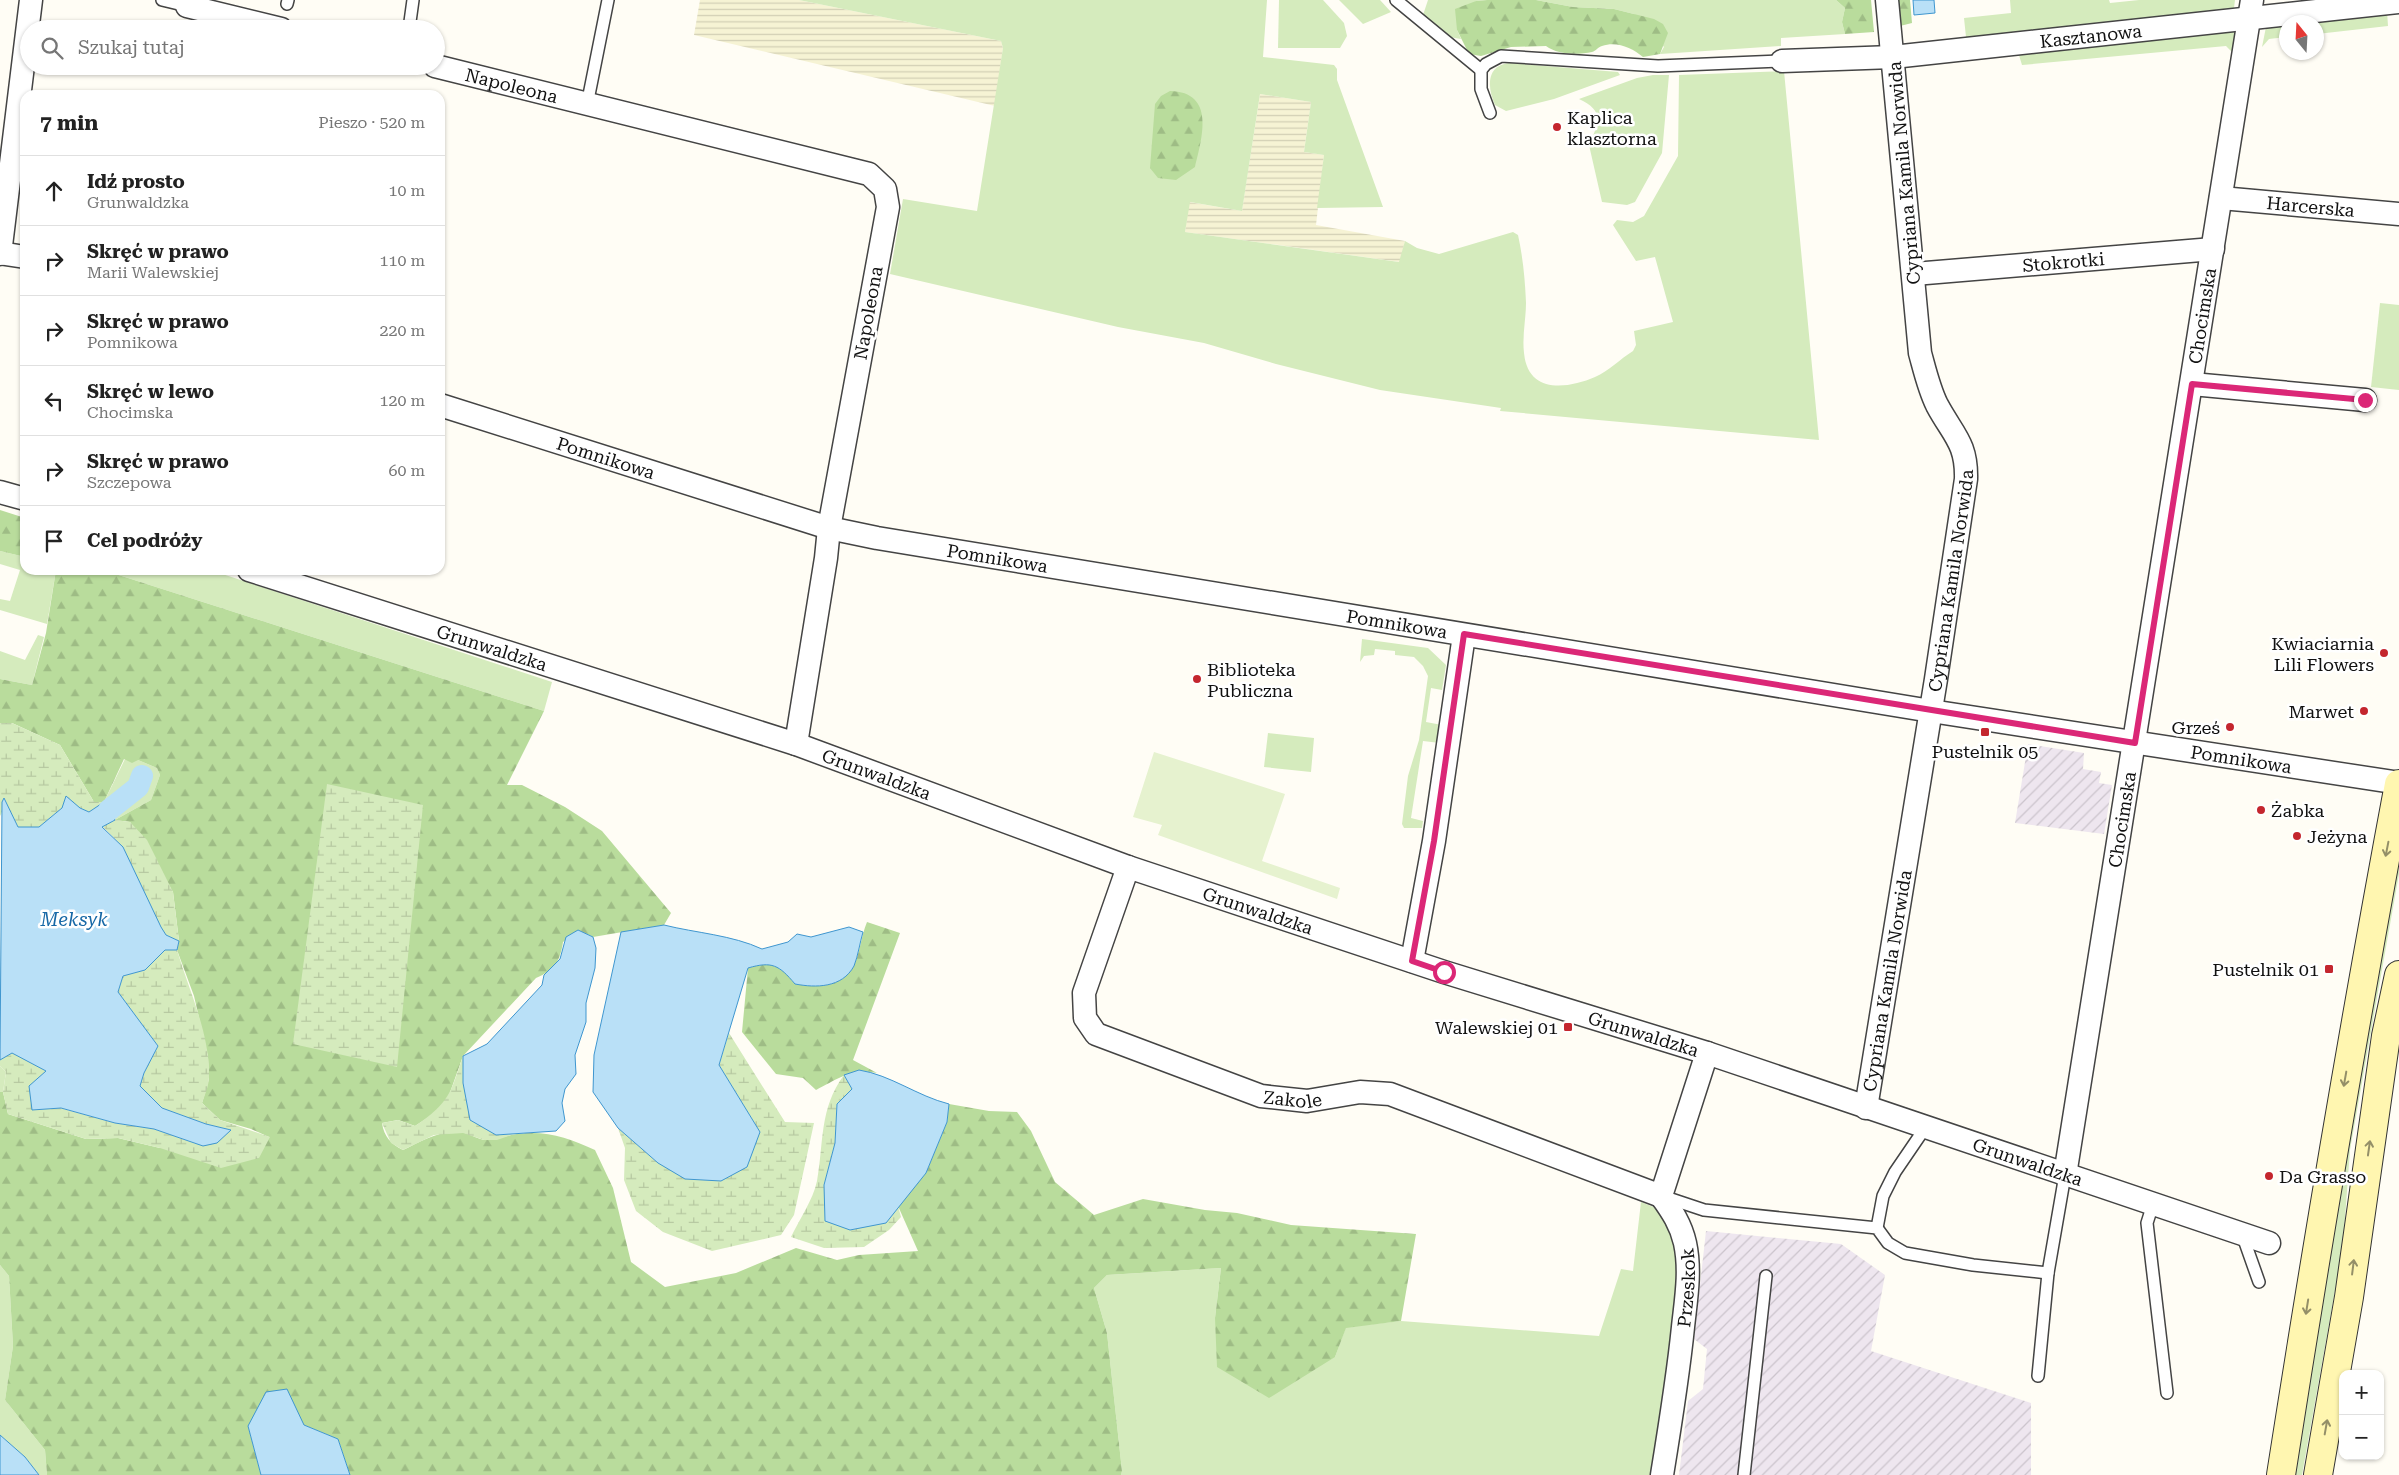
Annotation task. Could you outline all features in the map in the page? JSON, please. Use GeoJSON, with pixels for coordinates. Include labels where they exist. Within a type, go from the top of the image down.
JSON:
{"type":"FeatureCollection","features":[{"type":"Feature","properties":{"kind":"main road"},"geometry":{"type":"LineString","coordinates":[[2281,1475],[2347,1069],[2399,784]]}},
{"type":"Feature","properties":{"kind":"main road"},"geometry":{"type":"LineString","coordinates":[[2318,1475],[2349,1297],[2392,1031],[2399,975]]}},
{"type":"Feature","properties":{"kind":"street"},"geometry":{"type":"LineString","coordinates":[[28,20],[31,0]]}},
{"type":"Feature","properties":{"kind":"street","name":"Cypriana Kamila Norwida"},"geometry":{"type":"LineString","coordinates":[[1866,1108],[1931,711],[1966,479],[1967,460],[1959,439],[1937,405],[1928,384],[1920,353],[1887,0]]}},
{"type":"Feature","properties":{"kind":"street","name":"Kasztanowa"},"geometry":{"type":"LineString","coordinates":[[1782,60],[1893,57],[2251,10],[2399,2]]}},
{"type":"Feature","properties":{"kind":"street"},"geometry":{"type":"LineString","coordinates":[[187,6],[244,20]]}},
{"type":"Feature","properties":{"kind":"street","name":"Chocimska"},"geometry":{"type":"LineString","coordinates":[[2065,1175],[2251,10]]}},
{"type":"Feature","properties":{"kind":"street","name":"Napoleona"},"geometry":{"type":"LineString","coordinates":[[445,69],[869,174],[884,189],[888,207],[829,528],[826,558],[796,744]]}},
{"type":"Feature","properties":{"kind":"street"},"geometry":{"type":"LineString","coordinates":[[20,74],[5,176],[0,254],[20,256]]}},
{"type":"Feature","properties":{"kind":"street","name":"Harcerska"},"geometry":{"type":"LineString","coordinates":[[2221,198],[2399,214]]}},
{"type":"Feature","properties":{"kind":"street","name":"Stokrotki"},"geometry":{"type":"LineString","coordinates":[[1914,274],[2213,250]]}},
{"type":"Feature","properties":{"kind":"street"},"geometry":{"type":"LineString","coordinates":[[2192,384],[2365,400]]}},
{"type":"Feature","properties":{"kind":"street","name":"Pomnikowa"},"geometry":{"type":"LineString","coordinates":[[445,406],[829,528],[999,559],[1931,711],[2399,784]]}},
{"type":"Feature","properties":{"kind":"street"},"geometry":{"type":"LineString","coordinates":[[0,492],[20,498]]}},
{"type":"Feature","properties":{"kind":"street","name":"Grunwaldzka"},"geometry":{"type":"LineString","coordinates":[[265,575],[796,744],[1128,867],[1412,961],[1707,1053],[2268,1243]]}},
{"type":"Feature","properties":{"kind":"street"},"geometry":{"type":"LineString","coordinates":[[1412,961],[1434,841],[1464,634]]}},
{"type":"Feature","properties":{"kind":"street","name":"Zakole"},"geometry":{"type":"LineString","coordinates":[[1128,867],[1084,993],[1085,1018],[1096,1034],[1261,1096],[1307,1100],[1360,1092],[1390,1094],[1661,1196]]}},
{"type":"Feature","properties":{"kind":"street"},"geometry":{"type":"LineString","coordinates":[[1661,1196],[1707,1053]]}},
{"type":"Feature","properties":{"kind":"street","name":"Przeskok"},"geometry":{"type":"LineString","coordinates":[[1661,1196],[1676,1216],[1685,1244],[1688,1263],[1680,1360],[1662,1475]]}},
{"type":"Feature","properties":{"kind":"lane"},"geometry":{"type":"LineString","coordinates":[[162,0],[187,6]]}},
{"type":"Feature","properties":{"kind":"lane"},"geometry":{"type":"LineString","coordinates":[[410,20],[413,0]]}},
{"type":"Feature","properties":{"kind":"lane"},"geometry":{"type":"LineString","coordinates":[[587,105],[608,0]]}},
{"type":"Feature","properties":{"kind":"lane"},"geometry":{"type":"LineString","coordinates":[[1396,0],[1481,70],[1482,89],[1490,113]]}},
{"type":"Feature","properties":{"kind":"lane"},"geometry":{"type":"LineString","coordinates":[[1481,70],[1491,60],[1511,55],[1658,66],[1782,60]]}},
{"type":"Feature","properties":{"kind":"lane"},"geometry":{"type":"LineString","coordinates":[[1877,1228],[1884,1196],[1895,1172],[1926,1128]]}},
{"type":"Feature","properties":{"kind":"lane"},"geometry":{"type":"LineString","coordinates":[[2038,1376],[2048,1273],[2065,1175]]}},
{"type":"Feature","properties":{"kind":"lane"},"geometry":{"type":"LineString","coordinates":[[1661,1196],[1704,1210],[1877,1228],[1888,1243],[1905,1253],[1973,1265],[2048,1273]]}},
{"type":"Feature","properties":{"kind":"lane"},"geometry":{"type":"LineString","coordinates":[[2153,1204],[2147,1223],[2167,1393]]}},
{"type":"Feature","properties":{"kind":"lane"},"geometry":{"type":"LineString","coordinates":[[2242,1234],[2259,1282]]}},
{"type":"Feature","properties":{"kind":"lane"},"geometry":{"type":"LineString","coordinates":[[1744,1475],[1766,1276]]}},
{"type":"Feature","properties":{"kind":"shaded area"},"geometry":{"type":"Polygon","coordinates":[[[700,0],[799,0],[1001,41],[1003,48],[995,106],[694,35],[700,0]]]}},
{"type":"Feature","properties":{"kind":"shaded area"},"geometry":{"type":"Polygon","coordinates":[[[1260,94],[1311,102],[1304,152],[1324,155],[1316,225],[1405,241],[1400,262],[1185,232],[1189,202],[1242,211],[1260,94]]]}},
{"type":"Feature","properties":{"kind":"shaded area"},"geometry":{"type":"Polygon","coordinates":[[[2028,744],[2084,753],[2083,769],[2101,772],[2099,783],[2112,785],[2104,834],[2015,823],[2028,744]]]}},
{"type":"Feature","properties":{"kind":"shaded area"},"geometry":{"type":"Polygon","coordinates":[[[1706,1231],[1841,1244],[1885,1275],[1871,1351],[2031,1403],[2031,1475],[1679,1475],[1688,1401],[1703,1389],[1707,1349],[1694,1339],[1706,1231]]]}},
{"type":"Feature","properties":{"kind":"green space"},"geometry":{"type":"Polygon","coordinates":[[[799,0],[1267,0],[1263,57],[1334,65],[1337,69],[1337,80],[1383,207],[1317,208],[1324,155],[1304,152],[1311,102],[1260,94],[1242,211],[1190,202],[1185,232],[1399,262],[1405,241],[1417,248],[1439,254],[1513,232],[1518,235],[1524,269],[1526,303],[1524,353],[1527,366],[1533,376],[1541,382],[1550,385],[1573,384],[1600,374],[1633,351],[1636,345],[1634,331],[1673,322],[1655,257],[1636,261],[1613,225],[1617,220],[1633,222],[1644,216],[1678,156],[1679,75],[1784,71],[1819,440],[1500,411],[1501,408],[1380,390],[1276,364],[1204,343],[1118,327],[890,274],[903,199],[977,211],[1003,48],[1001,41],[799,0]]]}},
{"type":"Feature","properties":{"kind":"green space"},"geometry":{"type":"Polygon","coordinates":[[[1279,0],[1323,0],[1344,23],[1347,36],[1340,48],[1278,48],[1279,0]]]}},
{"type":"Feature","properties":{"kind":"green space"},"geometry":{"type":"Polygon","coordinates":[[[1339,0],[1380,0],[1391,12],[1363,24],[1339,0]]]}},
{"type":"Feature","properties":{"kind":"green space"},"geometry":{"type":"Polygon","coordinates":[[[1428,0],[1487,0],[1476,1],[1457,30],[1461,39],[1449,37],[1423,15],[1428,0]]]}},
{"type":"Feature","properties":{"kind":"green space"},"geometry":{"type":"Polygon","coordinates":[[[1536,0],[1836,0],[1845,8],[1842,22],[1845,34],[1781,38],[1781,46],[1660,54],[1664,47],[1634,14],[1614,9],[1573,7],[1536,0]]]}},
{"type":"Feature","properties":{"kind":"green space"},"geometry":{"type":"Polygon","coordinates":[[[1536,0],[1573,7],[1614,9],[1654,19],[1663,24],[1668,33],[1660,54],[1643,57],[1629,48],[1613,44],[1581,54],[1562,53],[1546,46],[1511,47],[1481,56],[1469,54],[1457,30],[1455,9],[1476,1],[1536,0]]]}},
{"type":"Feature","properties":{"kind":"green space"},"geometry":{"type":"Polygon","coordinates":[[[1836,0],[1871,0],[1874,32],[1845,34],[1842,22],[1845,8],[1836,0]]]}},
{"type":"Feature","properties":{"kind":"green space"},"geometry":{"type":"Polygon","coordinates":[[[1897,0],[1910,0],[1912,23],[1900,26],[1897,0]]]}},
{"type":"Feature","properties":{"kind":"green space"},"geometry":{"type":"Polygon","coordinates":[[[2010,0],[2109,0],[2110,3],[2139,0],[2235,0],[2234,8],[1966,37],[1964,18],[2011,13],[2010,0]]]}},
{"type":"Feature","properties":{"kind":"green space"},"geometry":{"type":"Polygon","coordinates":[[[2387,11],[2388,26],[2324,33],[2324,19],[2387,11]]]}},
{"type":"Feature","properties":{"kind":"green space"},"geometry":{"type":"Polygon","coordinates":[[[2279,25],[2279,38],[2269,39],[2262,47],[2266,27],[2279,25]]]}},
{"type":"Feature","properties":{"kind":"green space"},"geometry":{"type":"Polygon","coordinates":[[[2236,30],[2232,52],[2226,46],[2022,65],[2018,52],[2236,30]]]}},
{"type":"Feature","properties":{"kind":"green space"},"geometry":{"type":"Polygon","coordinates":[[[1510,63],[1618,72],[1620,75],[1554,99],[1506,111],[1495,105],[1492,98],[1490,78],[1496,68],[1510,63]]]}},
{"type":"Feature","properties":{"kind":"green space"},"geometry":{"type":"Polygon","coordinates":[[[1669,75],[1662,153],[1635,202],[1627,205],[1602,202],[1589,145],[1598,118],[1593,108],[1579,99],[1637,78],[1669,75]]]}},
{"type":"Feature","properties":{"kind":"green space"},"geometry":{"type":"Polygon","coordinates":[[[1170,91],[1185,93],[1194,99],[1200,108],[1202,118],[1201,143],[1195,167],[1176,180],[1158,178],[1150,168],[1155,104],[1161,96],[1170,91]]]}},
{"type":"Feature","properties":{"kind":"green space"},"geometry":{"type":"Polygon","coordinates":[[[2380,303],[2399,305],[2399,390],[2371,387],[2380,303]]]}},
{"type":"Feature","properties":{"kind":"green space"},"geometry":{"type":"Polygon","coordinates":[[[0,510],[20,516],[20,556],[0,551],[0,510]]]}},
{"type":"Feature","properties":{"kind":"green space"},"geometry":{"type":"Polygon","coordinates":[[[0,551],[20,556],[20,570],[0,564],[0,551]]]}},
{"type":"Feature","properties":{"kind":"green space"},"geometry":{"type":"Polygon","coordinates":[[[20,570],[20,575],[55,575],[47,624],[0,610],[0,599],[10,601],[20,570]]]}},
{"type":"Feature","properties":{"kind":"green space"},"geometry":{"type":"Polygon","coordinates":[[[55,575],[119,575],[544,711],[507,785],[522,785],[565,807],[602,831],[671,913],[664,925],[593,937],[578,930],[563,942],[556,964],[548,972],[536,978],[463,1056],[448,1098],[435,1113],[415,1126],[398,1120],[382,1123],[383,1128],[386,1136],[392,1143],[403,1150],[432,1136],[457,1132],[487,1140],[517,1134],[548,1134],[595,1150],[613,1188],[631,1262],[665,1287],[736,1273],[796,1248],[837,1260],[859,1255],[918,1251],[898,1206],[926,1173],[947,1122],[949,1104],[989,1111],[1017,1112],[1031,1131],[1055,1182],[1094,1215],[1143,1199],[1205,1210],[1237,1213],[1291,1225],[1416,1234],[1401,1321],[1346,1328],[1335,1357],[1269,1398],[1217,1367],[1215,1318],[1221,1268],[1107,1275],[1094,1288],[1107,1333],[1121,1475],[350,1475],[338,1439],[304,1425],[248,1426],[261,1475],[47,1475],[45,1450],[5,1400],[13,1346],[9,1276],[0,1265],[0,1092],[3,1092],[8,1114],[86,1139],[118,1138],[160,1148],[269,1137],[251,1129],[220,1120],[202,1103],[209,1079],[208,1057],[194,996],[177,950],[179,941],[173,892],[130,822],[115,820],[151,800],[160,775],[157,768],[138,760],[132,763],[124,759],[104,802],[94,802],[60,745],[12,723],[0,723],[0,679],[32,685],[46,633],[55,575]]]}},
{"type":"Feature","properties":{"kind":"green space"},"geometry":{"type":"Polygon","coordinates":[[[119,575],[225,575],[552,682],[544,711],[119,575]]]}},
{"type":"Feature","properties":{"kind":"green space"},"geometry":{"type":"Polygon","coordinates":[[[38,635],[44,637],[32,685],[0,679],[0,651],[25,660],[38,635]]]}},
{"type":"Feature","properties":{"kind":"green space"},"geometry":{"type":"Polygon","coordinates":[[[1362,639],[1428,648],[1446,665],[1442,690],[1431,688],[1426,722],[1442,725],[1440,743],[1423,741],[1411,818],[1423,821],[1422,828],[1404,828],[1402,824],[1408,776],[1419,740],[1428,676],[1423,666],[1414,657],[1395,655],[1395,651],[1375,649],[1374,655],[1364,656],[1360,662],[1362,639]]]}},
{"type":"Feature","properties":{"kind":"green space"},"geometry":{"type":"Polygon","coordinates":[[[0,723],[12,723],[60,745],[94,802],[104,802],[89,812],[80,808],[62,808],[39,827],[18,827],[4,798],[2,802],[3,811],[0,816],[0,723]]]}},
{"type":"Feature","properties":{"kind":"green space"},"geometry":{"type":"Polygon","coordinates":[[[1268,733],[1314,738],[1311,772],[1264,767],[1268,733]]]}},
{"type":"Feature","properties":{"kind":"green space"},"geometry":{"type":"Polygon","coordinates":[[[1154,752],[1285,794],[1262,861],[1340,888],[1337,899],[1158,835],[1162,825],[1133,817],[1154,752]]]}},
{"type":"Feature","properties":{"kind":"green space"},"geometry":{"type":"Polygon","coordinates":[[[125,759],[138,760],[157,768],[160,775],[151,800],[115,820],[104,802],[125,759]]]}},
{"type":"Feature","properties":{"kind":"green space"},"geometry":{"type":"Polygon","coordinates":[[[327,784],[423,805],[397,1067],[293,1044],[327,784]]]}},
{"type":"Feature","properties":{"kind":"green space"},"geometry":{"type":"Polygon","coordinates":[[[115,820],[130,822],[147,840],[173,892],[179,941],[166,935],[160,927],[123,847],[102,826],[115,820]]]}},
{"type":"Feature","properties":{"kind":"green space"},"geometry":{"type":"Polygon","coordinates":[[[2399,844],[2399,874],[2350,1150],[2343,1246],[2302,1475],[2293,1475],[2339,1183],[2399,844]]]}},
{"type":"Feature","properties":{"kind":"green space"},"geometry":{"type":"Polygon","coordinates":[[[867,922],[900,933],[853,1060],[877,1073],[852,1073],[816,1090],[803,1078],[776,1074],[742,1032],[748,968],[763,965],[774,966],[784,972],[795,984],[819,986],[835,983],[848,974],[853,967],[867,922]]]}},
{"type":"Feature","properties":{"kind":"green space"},"geometry":{"type":"Polygon","coordinates":[[[165,950],[177,950],[198,1012],[206,1044],[209,1077],[208,1087],[202,1103],[220,1120],[270,1137],[259,1158],[221,1168],[160,1148],[118,1138],[86,1139],[8,1114],[3,1092],[6,1072],[0,1066],[0,1060],[12,1052],[46,1071],[32,1110],[60,1108],[115,1123],[154,1129],[203,1146],[217,1143],[230,1130],[206,1124],[162,1108],[140,1086],[144,1073],[158,1046],[118,992],[123,976],[145,970],[165,950]]]}},
{"type":"Feature","properties":{"kind":"green space"},"geometry":{"type":"Polygon","coordinates":[[[729,1033],[785,1122],[814,1123],[794,1215],[781,1235],[712,1251],[663,1232],[636,1211],[624,1180],[625,1148],[618,1128],[658,1163],[760,1132],[719,1065],[729,1033]]]}},
{"type":"Feature","properties":{"kind":"green space"},"geometry":{"type":"Polygon","coordinates":[[[463,1056],[463,1083],[496,1135],[514,1134],[497,1140],[484,1140],[463,1133],[434,1135],[403,1150],[391,1143],[382,1123],[398,1120],[415,1126],[427,1118],[447,1096],[463,1056]]]}},
{"type":"Feature","properties":{"kind":"green space"},"geometry":{"type":"Polygon","coordinates":[[[0,1066],[6,1072],[3,1092],[0,1092],[0,1066]]]}},
{"type":"Feature","properties":{"kind":"green space"},"geometry":{"type":"Polygon","coordinates":[[[844,1075],[852,1089],[837,1104],[835,1143],[824,1185],[886,1223],[898,1206],[901,1217],[889,1230],[864,1247],[824,1248],[791,1237],[815,1188],[826,1113],[830,1100],[844,1075]]]}},
{"type":"Feature","properties":{"kind":"green space"},"geometry":{"type":"Polygon","coordinates":[[[1641,1202],[1656,1208],[1674,1234],[1679,1297],[1650,1475],[1121,1475],[1107,1333],[1094,1288],[1107,1275],[1221,1268],[1215,1318],[1335,1357],[1346,1327],[1401,1321],[1599,1336],[1621,1269],[1633,1271],[1641,1202]]]}},
{"type":"Feature","properties":{"kind":"green space"},"geometry":{"type":"Polygon","coordinates":[[[0,1265],[9,1276],[13,1346],[5,1400],[45,1450],[47,1475],[39,1475],[25,1457],[0,1435],[0,1265]]]}},
{"type":"Feature","properties":{"kind":"water"},"geometry":{"type":"Polygon","coordinates":[[[1913,0],[1934,0],[1935,13],[1914,15],[1913,0]]]}},
{"type":"Feature","properties":{"kind":"water","name":"Meksyk"},"geometry":{"type":"Polygon","coordinates":[[[66,796],[80,808],[89,812],[104,802],[115,820],[102,827],[123,847],[166,935],[179,941],[177,950],[165,950],[145,970],[123,976],[118,992],[158,1046],[144,1073],[140,1086],[162,1108],[206,1124],[231,1130],[217,1143],[203,1146],[154,1129],[115,1123],[61,1108],[32,1110],[29,1086],[46,1071],[12,1053],[0,1060],[2,802],[4,798],[18,827],[39,827],[62,808],[66,796]]]}},
{"type":"Feature","properties":{"kind":"water"},"geometry":{"type":"Polygon","coordinates":[[[664,925],[739,940],[762,949],[788,942],[797,934],[811,937],[849,927],[863,932],[854,966],[843,979],[828,985],[811,986],[795,984],[784,972],[774,966],[763,965],[748,968],[719,1065],[760,1132],[747,1167],[721,1181],[685,1179],[658,1163],[618,1128],[593,1092],[594,1055],[621,932],[664,925]]]}},
{"type":"Feature","properties":{"kind":"water"},"geometry":{"type":"Polygon","coordinates":[[[578,930],[593,937],[596,948],[595,968],[586,1003],[586,1022],[575,1055],[576,1074],[565,1089],[562,1103],[565,1121],[556,1131],[496,1135],[470,1120],[463,1083],[463,1056],[487,1044],[542,985],[544,975],[560,959],[566,937],[578,930]]]}},
{"type":"Feature","properties":{"kind":"water"},"geometry":{"type":"Polygon","coordinates":[[[859,1070],[882,1076],[949,1104],[947,1122],[926,1173],[886,1223],[850,1230],[825,1221],[824,1185],[835,1143],[837,1104],[852,1089],[844,1075],[859,1070]]]}},
{"type":"Feature","properties":{"kind":"water"},"geometry":{"type":"Polygon","coordinates":[[[287,1389],[304,1425],[338,1439],[350,1475],[261,1475],[248,1426],[266,1392],[287,1389]]]}},
{"type":"Feature","properties":{"kind":"water"},"geometry":{"type":"Polygon","coordinates":[[[0,1435],[25,1457],[39,1475],[0,1475],[0,1435]]]}},
{"type":"Feature","properties":{"kind":"waterway"},"geometry":{"type":"LineString","coordinates":[[109,810],[138,787],[142,776]]}},
{"type":"Feature","properties":{"kind":"place","name":"Kaplica klasztorna"},"geometry":{"type":"Point","coordinates":[1557,127]}},
{"type":"Feature","properties":{"kind":"place","name":"Kwiaciarnia Lili Flowers"},"geometry":{"type":"Point","coordinates":[2384,653]}},
{"type":"Feature","properties":{"kind":"place","name":"Biblioteka Publiczna"},"geometry":{"type":"Point","coordinates":[1197,679]}},
{"type":"Feature","properties":{"kind":"place","name":"Marwet"},"geometry":{"type":"Point","coordinates":[2364,711]}},
{"type":"Feature","properties":{"kind":"place","name":"Grześ"},"geometry":{"type":"Point","coordinates":[2230,727]}},
{"type":"Feature","properties":{"kind":"place","name":"Pustelnik 05"},"geometry":{"type":"Point","coordinates":[1985,732]}},
{"type":"Feature","properties":{"kind":"place","name":"Żabka"},"geometry":{"type":"Point","coordinates":[2261,810]}},
{"type":"Feature","properties":{"kind":"place","name":"Jeżyna"},"geometry":{"type":"Point","coordinates":[2297,836]}},
{"type":"Feature","properties":{"kind":"place","name":"Pustelnik 01"},"geometry":{"type":"Point","coordinates":[2329,969]}},
{"type":"Feature","properties":{"kind":"place","name":"Walewskiej 01"},"geometry":{"type":"Point","coordinates":[1568,1027]}},
{"type":"Feature","properties":{"kind":"place","name":"Da Grasso"},"geometry":{"type":"Point","coordinates":[2269,1176]}},
{"type":"Feature","properties":{"kind":"route"},"geometry":{"type":"LineString","coordinates":[[1444,972],[1412,961],[1434,841],[1464,634],[2135,743],[2192,384],[2365,400]]}}]}
